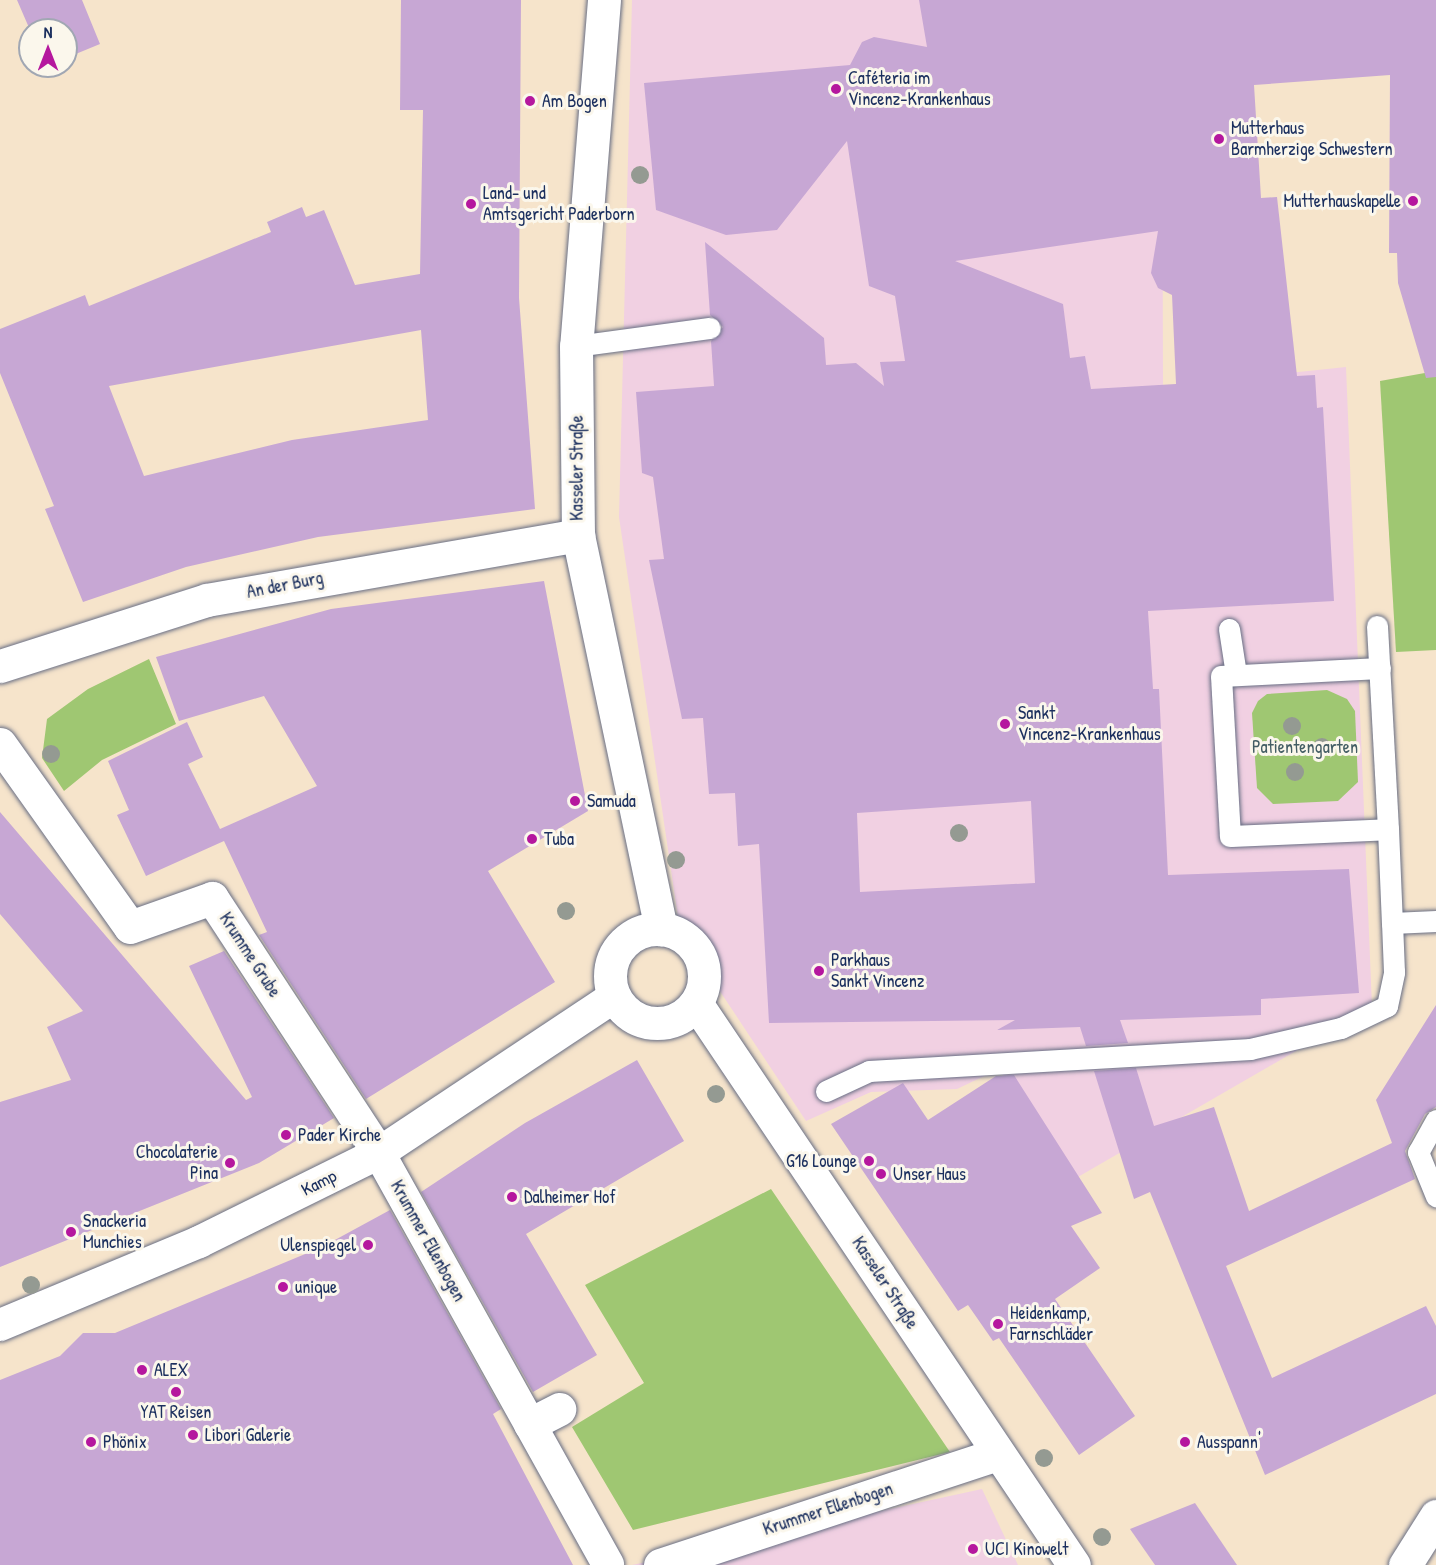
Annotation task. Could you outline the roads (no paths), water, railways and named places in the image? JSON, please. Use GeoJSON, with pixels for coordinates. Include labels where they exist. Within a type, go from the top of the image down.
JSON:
{"type":"FeatureCollection","features":[{"type":"Feature","properties":{"kind":"street","name":"Kasseler Straße"},"geometry":{"type":"LineString","coordinates":[[604,0],[576,346],[578,535],[661,928]]}},
{"type":"Feature","properties":{"kind":"street","name":"An der Burg"},"geometry":{"type":"LineString","coordinates":[[0,666],[207,600],[578,535]]}},
{"type":"Feature","properties":{"kind":"street","name":"Krumme Grube"},"geometry":{"type":"LineString","coordinates":[[0,744],[130,927],[212,898],[379,1153]]}},
{"type":"Feature","properties":{"kind":"street"},"geometry":{"type":"LineString","coordinates":[[661,928],[687,939],[701,958],[704,981],[696,1003],[670,1022],[654,1023],[624,1011],[614,997],[609,969],[622,943],[633,934],[661,928]]}},
{"type":"Feature","properties":{"kind":"street","name":"Kamp"},"geometry":{"type":"LineString","coordinates":[[0,1325],[199,1242],[379,1153],[614,997]]}},
{"type":"Feature","properties":{"kind":"street","name":"Kasseler Straße"},"geometry":{"type":"LineString","coordinates":[[696,1003],[997,1454],[1074,1565]]}},
{"type":"Feature","properties":{"kind":"street","name":"Krummer Ellenbogen"},"geometry":{"type":"LineString","coordinates":[[379,1153],[608,1565]]}},
{"type":"Feature","properties":{"kind":"street"},"geometry":{"type":"LineString","coordinates":[[530,1424],[560,1409]]}},
{"type":"Feature","properties":{"kind":"street","name":"Krummer Ellenbogen"},"geometry":{"type":"LineString","coordinates":[[660,1565],[997,1454]]}},
{"type":"Feature","properties":{"kind":"street"},"geometry":{"type":"LineString","coordinates":[[1405,1565],[1436,1516]]}},
{"type":"Feature","properties":{"kind":"lane"},"geometry":{"type":"LineString","coordinates":[[576,346],[710,327]]}},
{"type":"Feature","properties":{"kind":"lane"},"geometry":{"type":"LineString","coordinates":[[826,1091],[869,1071],[1250,1049],[1341,1029],[1387,1006],[1394,972],[1377,627]]}},
{"type":"Feature","properties":{"kind":"lane"},"geometry":{"type":"LineString","coordinates":[[1229,629],[1236,674]]}},
{"type":"Feature","properties":{"kind":"lane"},"geometry":{"type":"LineString","coordinates":[[1380,668],[1221,676],[1230,836],[1388,830]]}},
{"type":"Feature","properties":{"kind":"lane"},"geometry":{"type":"LineString","coordinates":[[1392,923],[1436,921]]}},
{"type":"Feature","properties":{"kind":"lane"},"geometry":{"type":"LineString","coordinates":[[1436,1120],[1418,1152],[1436,1196]]}},
{"type":"Feature","properties":{"kind":"place","name":"Caféteria im Vincenz-Krankenhaus"},"geometry":{"type":"Point","coordinates":[836,89]}},
{"type":"Feature","properties":{"kind":"place","name":"Am Bogen"},"geometry":{"type":"Point","coordinates":[530,101]}},
{"type":"Feature","properties":{"kind":"place","name":"Mutterhaus Barmherzige Schwestern"},"geometry":{"type":"Point","coordinates":[1219,139]}},
{"type":"Feature","properties":{"kind":"place","name":"Mutterhauskapelle"},"geometry":{"type":"Point","coordinates":[1413,201]}},
{"type":"Feature","properties":{"kind":"place","name":"Land- und Amtsgericht Paderborn"},"geometry":{"type":"Point","coordinates":[471,204]}},
{"type":"Feature","properties":{"kind":"place","name":"Sankt Vincenz-Krankenhaus"},"geometry":{"type":"Point","coordinates":[1005,724]}},
{"type":"Feature","properties":{"kind":"place","name":"Samuda"},"geometry":{"type":"Point","coordinates":[575,801]}},
{"type":"Feature","properties":{"kind":"place","name":"Tuba"},"geometry":{"type":"Point","coordinates":[532,839]}},
{"type":"Feature","properties":{"kind":"place","name":"Parkhaus Sankt Vincenz"},"geometry":{"type":"Point","coordinates":[819,971]}},
{"type":"Feature","properties":{"kind":"place","name":"Pader Kirche"},"geometry":{"type":"Point","coordinates":[286,1135]}},
{"type":"Feature","properties":{"kind":"place","name":"G16 Lounge"},"geometry":{"type":"Point","coordinates":[869,1161]}},
{"type":"Feature","properties":{"kind":"place","name":"Chocolaterie Pina"},"geometry":{"type":"Point","coordinates":[230,1163]}},
{"type":"Feature","properties":{"kind":"place","name":"Unser Haus"},"geometry":{"type":"Point","coordinates":[881,1174]}},
{"type":"Feature","properties":{"kind":"place","name":"Dalheimer Hof"},"geometry":{"type":"Point","coordinates":[512,1197]}},
{"type":"Feature","properties":{"kind":"place","name":"Snackeria Munchies"},"geometry":{"type":"Point","coordinates":[71,1232]}},
{"type":"Feature","properties":{"kind":"place","name":"Ulenspiegel"},"geometry":{"type":"Point","coordinates":[368,1245]}},
{"type":"Feature","properties":{"kind":"place","name":"unique"},"geometry":{"type":"Point","coordinates":[283,1287]}},
{"type":"Feature","properties":{"kind":"place","name":"Heidenkamp, Farnschläder"},"geometry":{"type":"Point","coordinates":[998,1324]}},
{"type":"Feature","properties":{"kind":"place","name":"ALEX"},"geometry":{"type":"Point","coordinates":[142,1370]}},
{"type":"Feature","properties":{"kind":"place","name":"YAT Reisen"},"geometry":{"type":"Point","coordinates":[176,1392]}},
{"type":"Feature","properties":{"kind":"place","name":"Libori Galerie"},"geometry":{"type":"Point","coordinates":[193,1435]}},
{"type":"Feature","properties":{"kind":"place","name":"Phönix"},"geometry":{"type":"Point","coordinates":[91,1442]}},
{"type":"Feature","properties":{"kind":"place","name":"Ausspann'"},"geometry":{"type":"Point","coordinates":[1185,1442]}},
{"type":"Feature","properties":{"kind":"place","name":"UCI Kinowelt"},"geometry":{"type":"Point","coordinates":[973,1549]}},
{"type":"Feature","properties":{"kind":"park label","name":"Patientengarten"},"geometry":{"type":"Point","coordinates":[1305,747]}}]}
